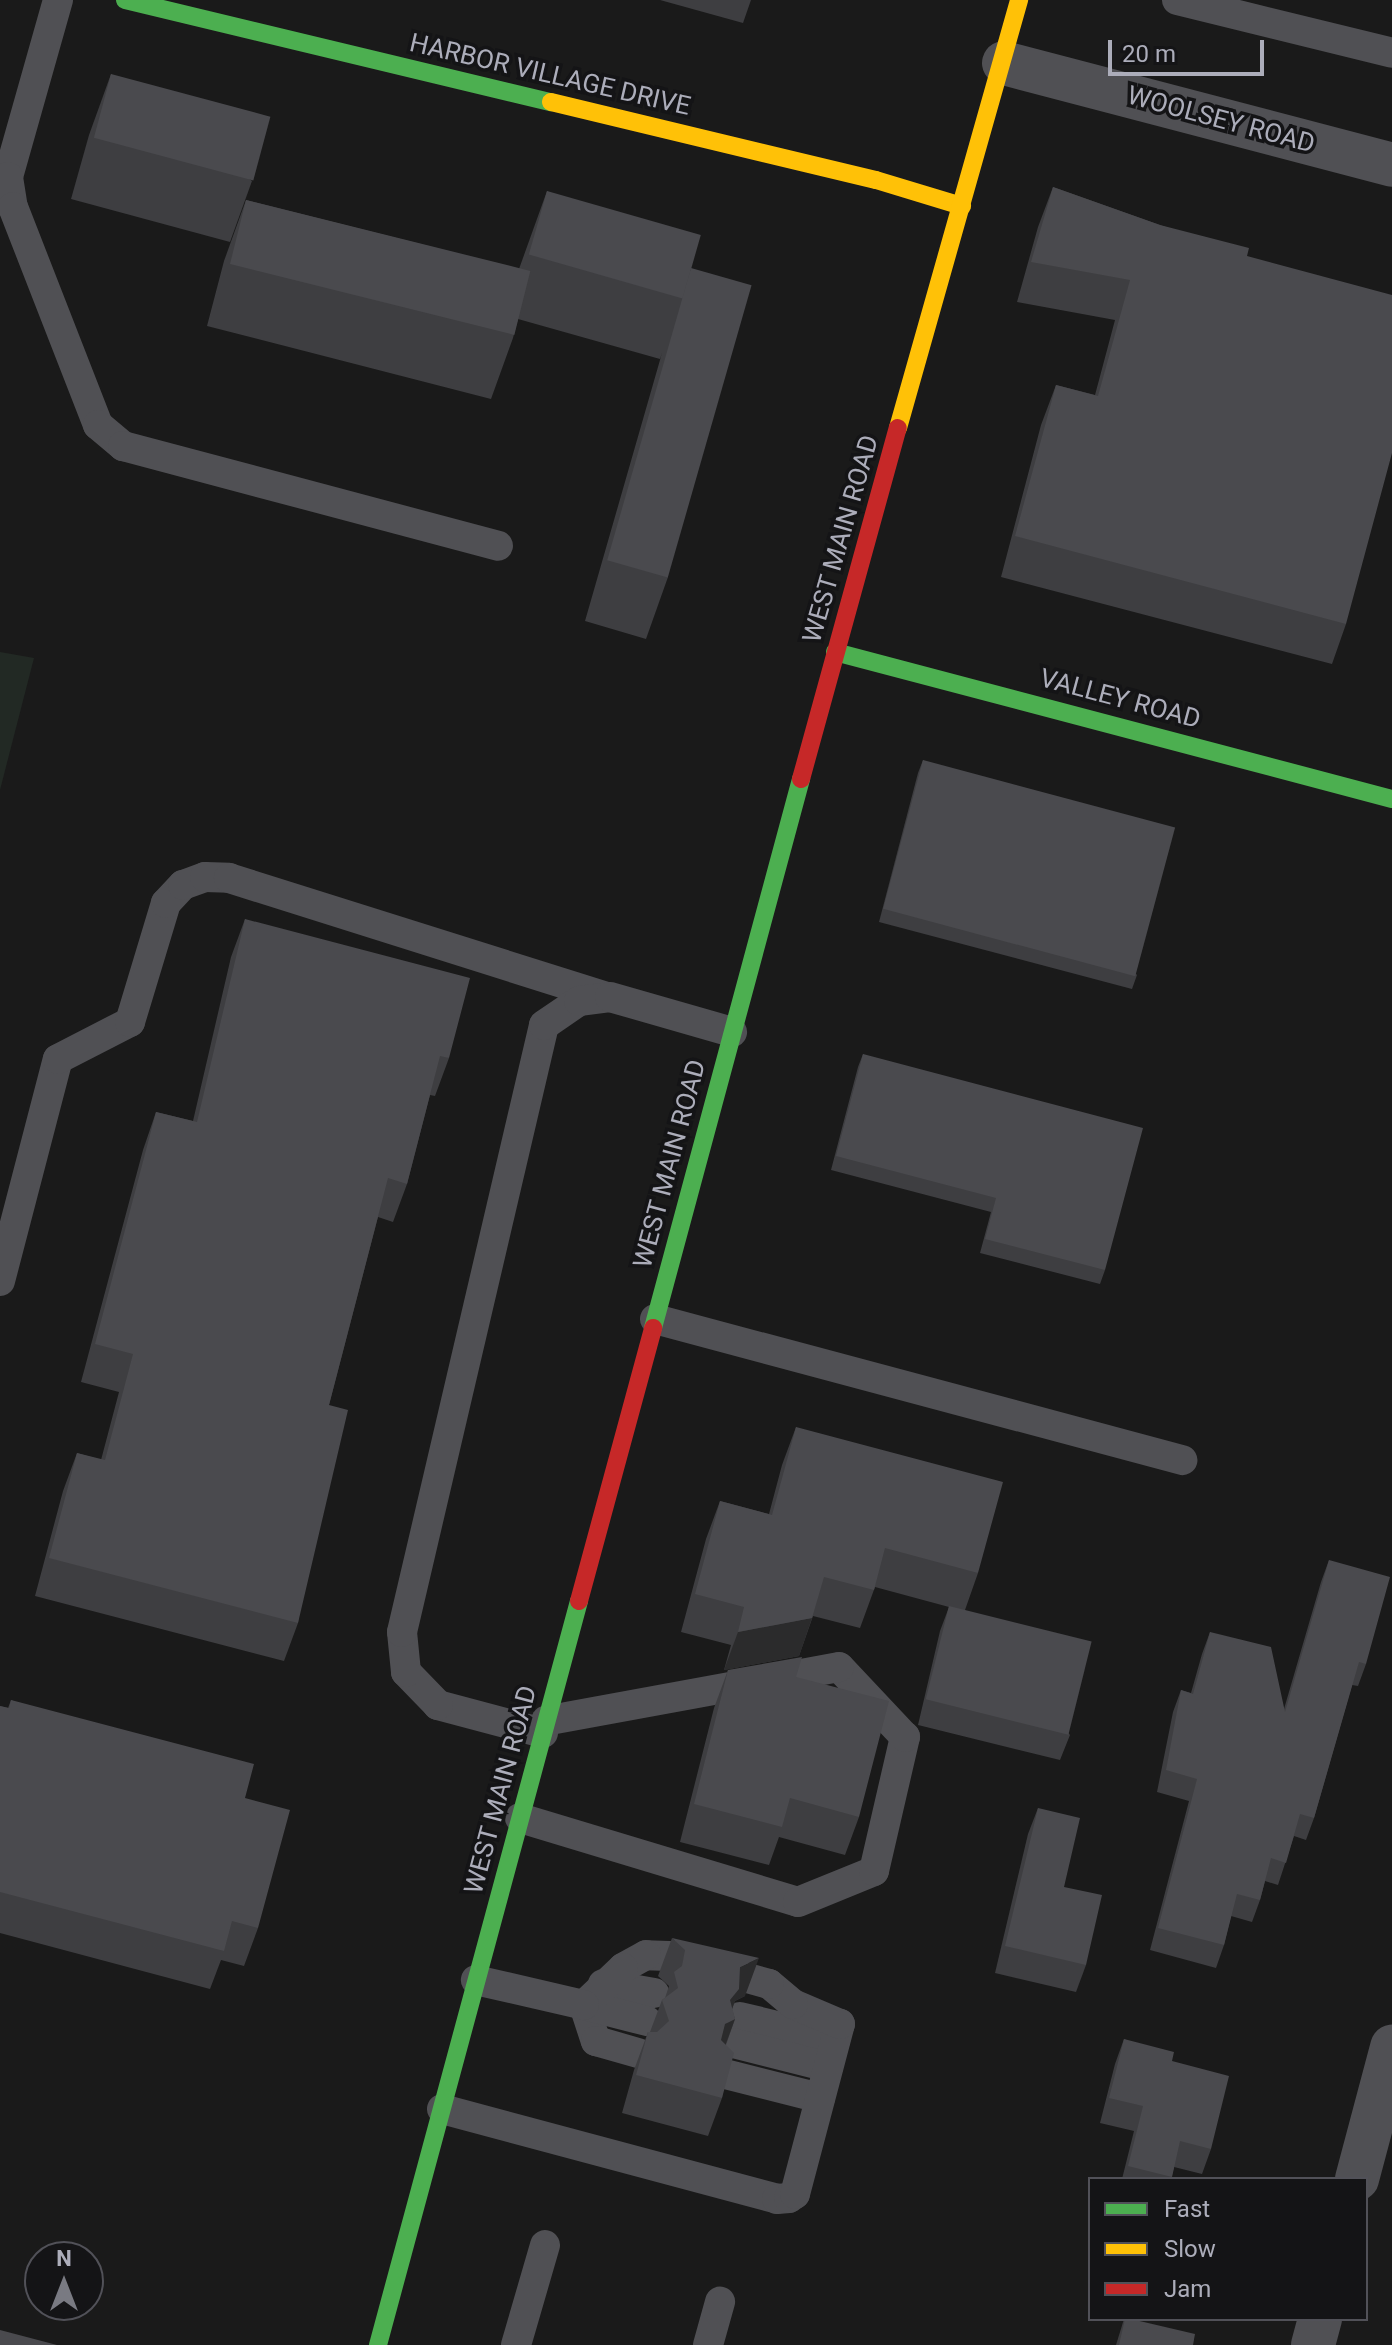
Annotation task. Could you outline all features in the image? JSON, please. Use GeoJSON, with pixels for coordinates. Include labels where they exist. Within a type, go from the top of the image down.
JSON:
{"type":"FeatureCollection","features":[{"type":"Feature","properties":{"kind":"main road","name":"HARBOR VILLAGE DRIVE"},"geometry":{"type":"LineString","coordinates":[[125,0],[861,176],[962,206]]}},
{"type":"Feature","properties":{"kind":"main road","name":"WEST MAIN ROAD"},"geometry":{"type":"LineString","coordinates":[[378,2345],[835,652],[1004,63],[1019,0]]}},
{"type":"Feature","properties":{"kind":"main road","name":"VALLEY ROAD"},"geometry":{"type":"LineString","coordinates":[[835,652],[1392,799]]}},
{"type":"Feature","properties":{"kind":"street","name":"WOOLSEY ROAD"},"geometry":{"type":"LineString","coordinates":[[1004,63],[1392,165]]}},
{"type":"Feature","properties":{"kind":"street"},"geometry":{"type":"LineString","coordinates":[[1358,2177],[1392,2047]]}},
{"type":"Feature","properties":{"kind":"street"},"geometry":{"type":"LineString","coordinates":[[1313,2345],[1319,2321]]}},
{"type":"Feature","properties":{"kind":"lane"},"geometry":{"type":"LineString","coordinates":[[58,0],[8,177],[13,207],[98,425],[123,446],[498,546]]}},
{"type":"Feature","properties":{"kind":"lane"},"geometry":{"type":"LineString","coordinates":[[1177,0],[1392,53]]}},
{"type":"Feature","properties":{"kind":"lane"},"geometry":{"type":"LineString","coordinates":[[0,1281],[58,1059],[130,1022],[166,903],[183,885],[205,877],[229,878],[732,1032]]}},
{"type":"Feature","properties":{"kind":"lane"},"geometry":{"type":"LineString","coordinates":[[520,1818],[798,1902],[874,1871],[905,1737],[839,1667],[545,1727],[438,1705],[406,1672],[402,1632],[544,1025],[579,1001],[610,997]]}},
{"type":"Feature","properties":{"kind":"lane"},"geometry":{"type":"LineString","coordinates":[[655,1319],[1182,1460]]}},
{"type":"Feature","properties":{"kind":"lane"},"geometry":{"type":"LineString","coordinates":[[442,2109],[777,2199],[795,2194],[840,2024],[793,2004],[769,1984],[669,1956],[646,1955],[594,1995]]}},
{"type":"Feature","properties":{"kind":"lane"},"geometry":{"type":"LineString","coordinates":[[476,1980],[594,1995],[650,2007]]}},
{"type":"Feature","properties":{"kind":"lane"},"geometry":{"type":"LineString","coordinates":[[594,1995],[596,2041],[638,2053]]}},
{"type":"Feature","properties":{"kind":"lane"},"geometry":{"type":"LineString","coordinates":[[737,2030],[832,2053]]}},
{"type":"Feature","properties":{"kind":"lane"},"geometry":{"type":"LineString","coordinates":[[725,2074],[820,2098]]}},
{"type":"Feature","properties":{"kind":"lane"},"geometry":{"type":"LineString","coordinates":[[516,2345],[545,2245]]}},
{"type":"Feature","properties":{"kind":"lane"},"geometry":{"type":"LineString","coordinates":[[708,2345],[720,2302]]}},
{"type":"Feature","properties":{"kind":"shaded area"},"geometry":{"type":"Polygon","coordinates":[[[0,652],[34,658],[0,790],[0,652]]]}},
{"type":"Feature","properties":{"kind":"building"},"geometry":{"type":"Polygon","coordinates":[[[111,74],[270,117],[253,180],[94,138],[111,74]]]}},
{"type":"Feature","properties":{"kind":"building"},"geometry":{"type":"Polygon","coordinates":[[[1053,187],[1160,225],[1249,248],[1247,256],[1392,295],[1392,453],[1346,624],[1015,536],[1056,385],[1098,396],[1130,280],[1031,262],[1053,187]]]}},
{"type":"Feature","properties":{"kind":"building"},"geometry":{"type":"Polygon","coordinates":[[[547,191],[701,235],[683,299],[529,254],[547,191]]]}},
{"type":"Feature","properties":{"kind":"building"},"geometry":{"type":"Polygon","coordinates":[[[246,200],[530,271],[514,335],[230,264],[246,200]]]}},
{"type":"Feature","properties":{"kind":"building"},"geometry":{"type":"Polygon","coordinates":[[[691,268],[752,285],[668,578],[607,560],[691,268]]]}},
{"type":"Feature","properties":{"kind":"building"},"geometry":{"type":"Polygon","coordinates":[[[923,760],[1175,828],[1135,976],[883,909],[923,760]]]}},
{"type":"Feature","properties":{"kind":"building"},"geometry":{"type":"Polygon","coordinates":[[[245,919],[470,978],[449,1058],[440,1056],[407,1184],[388,1178],[329,1405],[348,1410],[298,1623],[49,1558],[77,1453],[105,1460],[133,1354],[95,1344],[156,1112],[197,1122],[245,919]]]}},
{"type":"Feature","properties":{"kind":"building"},"geometry":{"type":"Polygon","coordinates":[[[863,1054],[1143,1128],[1105,1270],[985,1239],[996,1198],[836,1156],[863,1054]]]}},
{"type":"Feature","properties":{"kind":"building"},"geometry":{"type":"Polygon","coordinates":[[[796,1427],[1003,1482],[978,1573],[885,1548],[874,1590],[824,1577],[812,1618],[738,1632],[744,1607],[695,1594],[720,1501],[772,1515],[796,1427]]]}},
{"type":"Feature","properties":{"kind":"building"},"geometry":{"type":"Polygon","coordinates":[[[1329,1560],[1390,1577],[1366,1664],[1359,1662],[1314,1818],[1300,1814],[1286,1863],[1271,1858],[1260,1900],[1237,1894],[1224,1945],[1158,1928],[1197,1779],[1166,1770],[1181,1690],[1193,1694],[1210,1632],[1271,1647],[1285,1712],[1329,1560]]]}},
{"type":"Feature","properties":{"kind":"building"},"geometry":{"type":"Polygon","coordinates":[[[949,1606],[1092,1642],[1068,1735],[926,1699],[949,1606]]]}},
{"type":"Feature","properties":{"kind":"building"},"geometry":{"type":"Polygon","coordinates":[[[802,1657],[796,1677],[889,1701],[859,1817],[790,1798],[782,1827],[694,1804],[728,1670],[802,1657]]]}},
{"type":"Feature","properties":{"kind":"building"},"geometry":{"type":"Polygon","coordinates":[[[11,1700],[254,1764],[245,1798],[290,1810],[258,1928],[232,1921],[224,1951],[0,1892],[0,1706],[9,1708],[11,1700]]]}},
{"type":"Feature","properties":{"kind":"building"},"geometry":{"type":"Polygon","coordinates":[[[1038,1808],[1080,1818],[1064,1887],[1102,1895],[1086,1965],[1005,1946],[1038,1808]]]}},
{"type":"Feature","properties":{"kind":"building"},"geometry":{"type":"Polygon","coordinates":[[[672,1938],[759,1958],[740,1967],[739,1989],[730,2000],[735,2019],[725,2024],[721,2040],[734,2053],[722,2098],[636,2075],[648,2032],[657,2032],[669,2021],[662,2000],[678,1988],[674,1972],[682,1966],[685,1950],[672,1938]]]}},
{"type":"Feature","properties":{"kind":"building"},"geometry":{"type":"Polygon","coordinates":[[[1124,2039],[1174,2052],[1172,2061],[1229,2076],[1211,2149],[1180,2141],[1172,2177],[1128,2166],[1143,2106],[1109,2098],[1124,2039]]]}},
{"type":"Feature","properties":{"kind":"building"},"geometry":{"type":"Polygon","coordinates":[[[1125,2321],[1140,2321],[1195,2334],[1193,2345],[1119,2345],[1125,2321]]]}},
{"type":"Feature","properties":{"kind":"building"},"geometry":{"type":"Polygon","coordinates":[[[0,2330],[57,2345],[0,2345],[0,2330]]]}},
{"type":"Feature","properties":{"kind":"traffic: fast"},"geometry":{"type":"LineString","coordinates":[[125,0],[551,102]]}},
{"type":"Feature","properties":{"kind":"traffic: fast"},"geometry":{"type":"LineString","coordinates":[[835,652],[1392,799]]}},
{"type":"Feature","properties":{"kind":"traffic: fast"},"geometry":{"type":"LineString","coordinates":[[653,1328],[801,779]]}},
{"type":"Feature","properties":{"kind":"traffic: fast"},"geometry":{"type":"LineString","coordinates":[[378,2345],[579,1601]]}},
{"type":"Feature","properties":{"kind":"traffic: slow"},"geometry":{"type":"LineString","coordinates":[[898,428],[1019,0]]}},
{"type":"Feature","properties":{"kind":"traffic: slow"},"geometry":{"type":"LineString","coordinates":[[551,102],[876,180],[962,206]]}},
{"type":"Feature","properties":{"kind":"traffic: jam"},"geometry":{"type":"LineString","coordinates":[[801,779],[898,428]]}},
{"type":"Feature","properties":{"kind":"traffic: jam"},"geometry":{"type":"LineString","coordinates":[[579,1601],[653,1328]]}}]}
